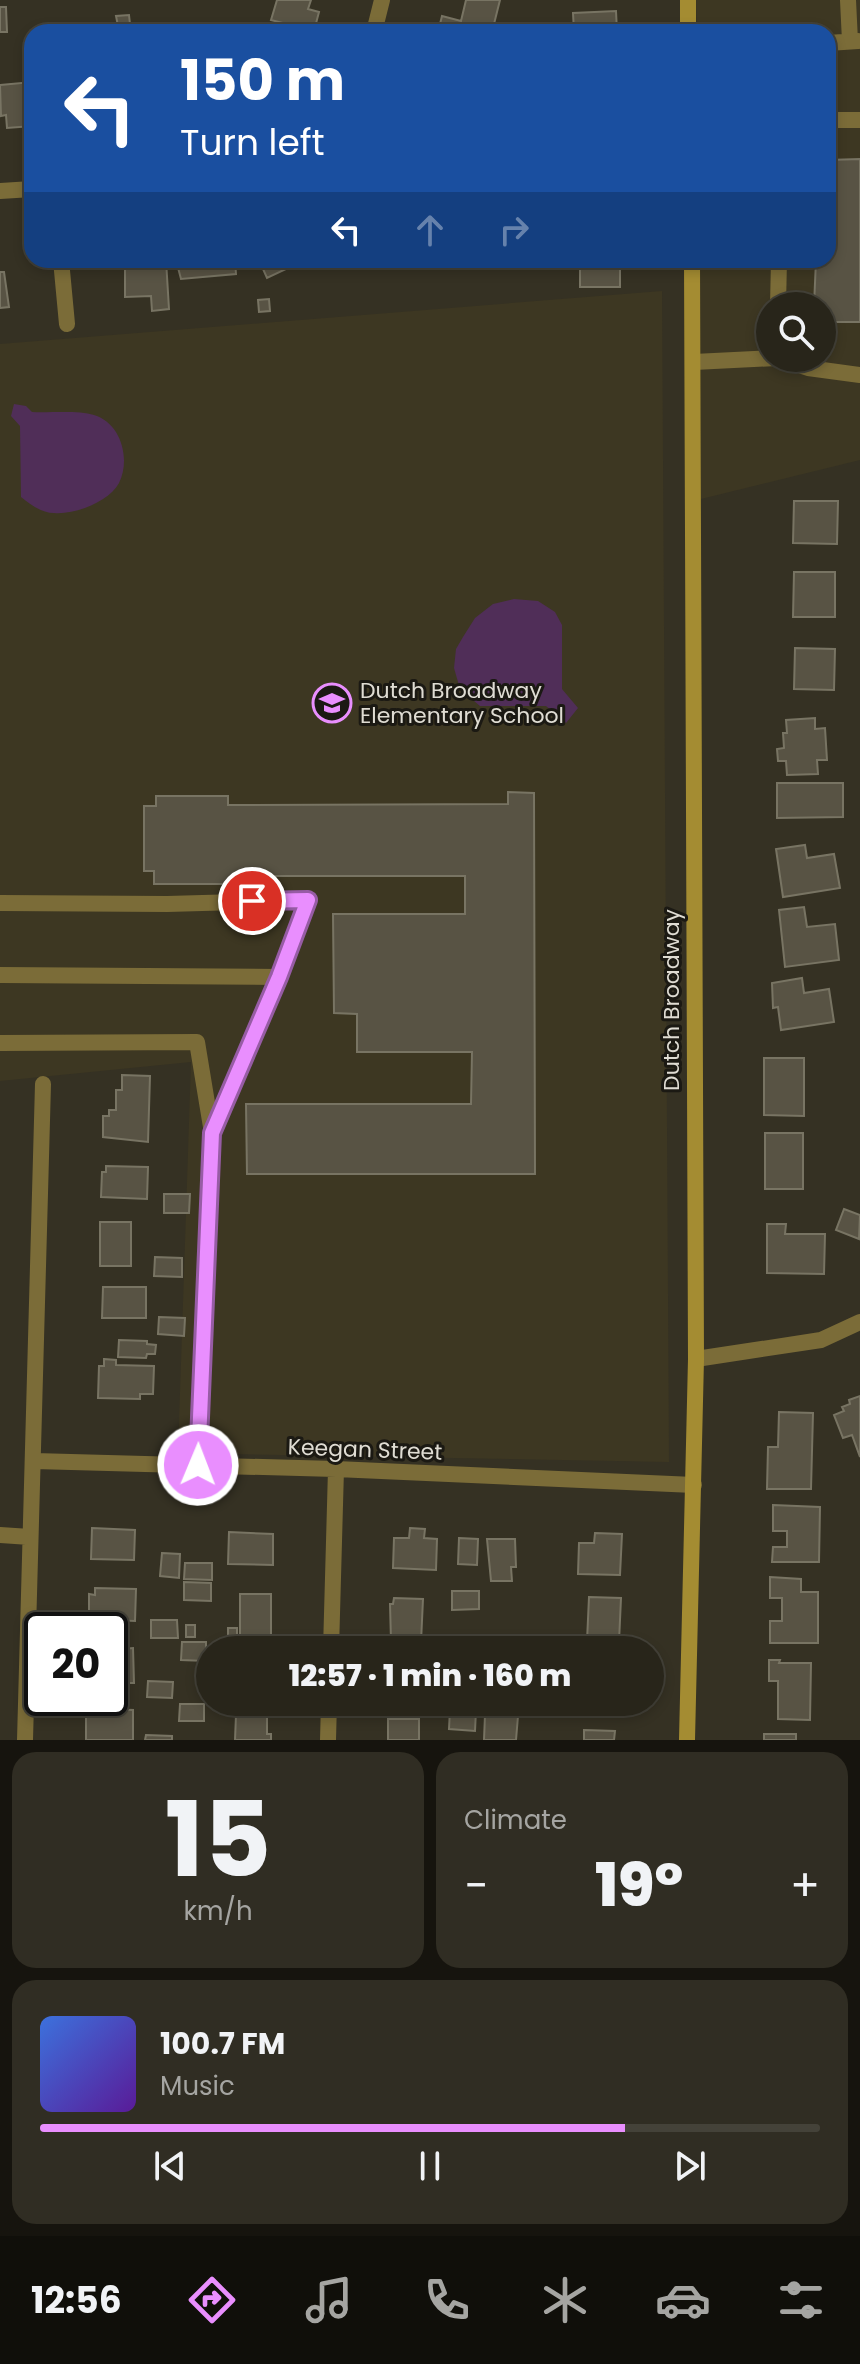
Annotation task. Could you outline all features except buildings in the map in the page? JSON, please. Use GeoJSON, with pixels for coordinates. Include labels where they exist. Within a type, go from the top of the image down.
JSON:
{"type":"FeatureCollection","features":[{"type":"Feature","properties":{"kind":"main road"},"geometry":{"type":"LineString","coordinates":[[688,0],[688,24]]}},
{"type":"Feature","properties":{"kind":"main road","name":"Dutch Broadway"},"geometry":{"type":"LineString","coordinates":[[687,1740],[696,1359],[692,268]]}},
{"type":"Feature","properties":{"kind":"street"},"geometry":{"type":"LineString","coordinates":[[376,24],[382,0]]}},
{"type":"Feature","properties":{"kind":"street"},"geometry":{"type":"LineString","coordinates":[[848,0],[855,41]]}},
{"type":"Feature","properties":{"kind":"street"},"geometry":{"type":"LineString","coordinates":[[836,120],[860,120]]}},
{"type":"Feature","properties":{"kind":"street"},"geometry":{"type":"LineString","coordinates":[[0,191],[24,190]]}},
{"type":"Feature","properties":{"kind":"street"},"geometry":{"type":"LineString","coordinates":[[62,268],[67,324]]}},
{"type":"Feature","properties":{"kind":"street"},"geometry":{"type":"LineString","coordinates":[[778,292],[779,268]]}},
{"type":"Feature","properties":{"kind":"street"},"geometry":{"type":"LineString","coordinates":[[694,362],[756,359]]}},
{"type":"Feature","properties":{"kind":"street"},"geometry":{"type":"LineString","coordinates":[[836,372],[860,375]]}},
{"type":"Feature","properties":{"kind":"street"},"geometry":{"type":"LineString","coordinates":[[0,903],[167,904],[308,900],[279,977],[212,1133]]}},
{"type":"Feature","properties":{"kind":"street"},"geometry":{"type":"LineString","coordinates":[[0,975],[279,977]]}},
{"type":"Feature","properties":{"kind":"street"},"geometry":{"type":"LineString","coordinates":[[0,1043],[197,1042],[212,1133],[198,1465]]}},
{"type":"Feature","properties":{"kind":"street"},"geometry":{"type":"LineString","coordinates":[[25,1740],[43,1084]]}},
{"type":"Feature","properties":{"kind":"street"},"geometry":{"type":"LineString","coordinates":[[696,1359],[821,1340],[860,1322]]}},
{"type":"Feature","properties":{"kind":"street","name":"Keegan Street"},"geometry":{"type":"LineString","coordinates":[[34,1461],[336,1469],[694,1485]]}},
{"type":"Feature","properties":{"kind":"street"},"geometry":{"type":"LineString","coordinates":[[331,1636],[336,1469]]}},
{"type":"Feature","properties":{"kind":"street"},"geometry":{"type":"LineString","coordinates":[[0,1535],[30,1537]]}},
{"type":"Feature","properties":{"kind":"street"},"geometry":{"type":"LineString","coordinates":[[328,1740],[329,1716]]}},
{"type":"Feature","properties":{"kind":"shaded area"},"geometry":{"type":"Polygon","coordinates":[[[696,0],[860,0],[860,460],[701,499],[699,268],[836,268],[836,24],[697,24],[696,0]]]}},
{"type":"Feature","properties":{"kind":"shaded area","name":"Dutch Broadway Elementary School"},"geometry":{"type":"Polygon","coordinates":[[[662,291],[669,1462],[178,1453],[191,1062],[0,1081],[0,344],[662,291]]]}},
{"type":"Feature","properties":{"kind":"shaded area"},"geometry":{"type":"Polygon","coordinates":[[[14,404],[26,406],[32,412],[88,413],[103,419],[117,434],[123,453],[122,474],[114,490],[90,506],[62,513],[40,510],[21,497],[20,426],[11,416],[14,404]]]}},
{"type":"Feature","properties":{"kind":"shaded area"},"geometry":{"type":"Polygon","coordinates":[[[514,599],[538,601],[555,612],[562,625],[562,689],[578,708],[566,723],[546,706],[480,706],[460,689],[454,668],[456,649],[463,637],[475,618],[493,604],[514,599]]]}},
{"type":"Feature","properties":{"kind":"place","name":"Dutch Broadway Elementary School"},"geometry":{"type":"Point","coordinates":[332,703]}},
{"type":"Feature","properties":{"kind":"route"},"geometry":{"type":"LineString","coordinates":[[198,1465],[212,1133],[279,977],[308,900],[252,901]]}}]}
